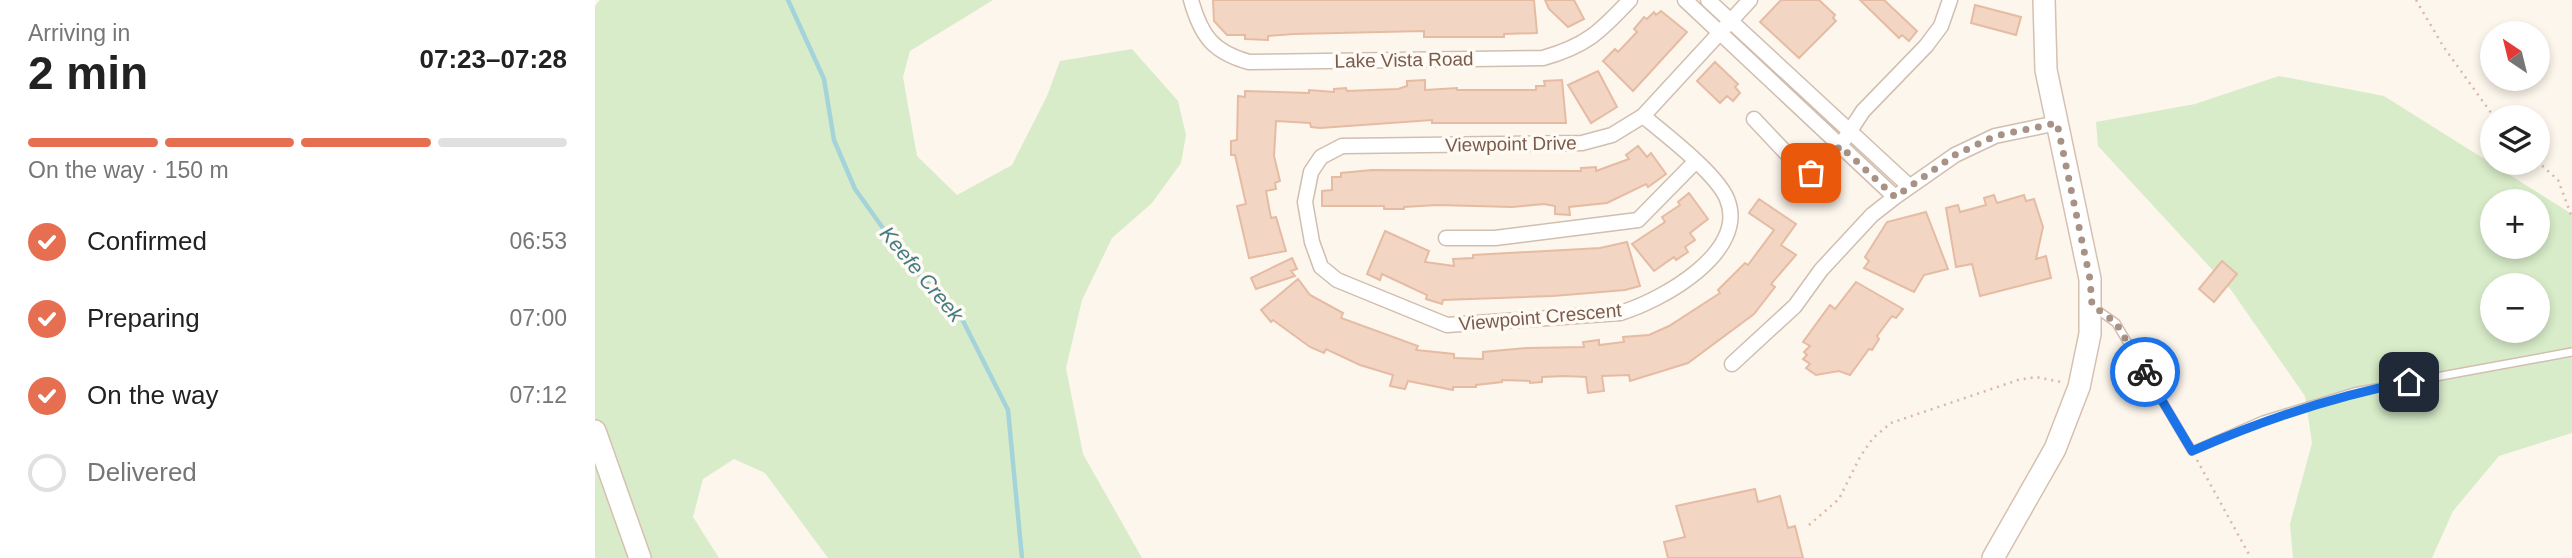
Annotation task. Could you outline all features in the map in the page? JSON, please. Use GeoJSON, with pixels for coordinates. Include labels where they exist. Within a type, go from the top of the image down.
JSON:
{"type":"FeatureCollection","features":[{"type":"Feature","properties":{"kind":"street","name":"Lake Vista Road"},"geometry":{"type":"LineString","coordinates":[[1191,0],[1206,37],[1226,55],[1249,62],[1543,58],[1573,49],[1602,30],[1630,0]]}},
{"type":"Feature","properties":{"kind":"street"},"geometry":{"type":"LineString","coordinates":[[1685,0],[1895,197]]}},
{"type":"Feature","properties":{"kind":"street"},"geometry":{"type":"LineString","coordinates":[[1707,0],[1909,186]]}},
{"type":"Feature","properties":{"kind":"street","name":"Viewpoint Drive"},"geometry":{"type":"LineString","coordinates":[[1342,146],[1582,143],[1612,135],[1643,116],[1750,0]]}},
{"type":"Feature","properties":{"kind":"street"},"geometry":{"type":"LineString","coordinates":[[1754,119],[1803,171],[1811,173],[1819,170],[1840,146],[1863,111],[1926,46],[1941,26],[1950,0]]}},
{"type":"Feature","properties":{"kind":"street"},"geometry":{"type":"LineString","coordinates":[[1993,558],[2055,449],[2079,387],[2090,334],[2090,279],[2046,70],[2044,0]]}},
{"type":"Feature","properties":{"kind":"street","name":"Viewpoint Crescent"},"geometry":{"type":"LineString","coordinates":[[1342,146],[1321,157],[1311,172],[1305,202],[1312,242],[1321,267],[1337,280],[1447,325],[1620,313],[1641,307],[1714,258],[1731,225],[1728,200],[1718,183],[1643,116]]}},
{"type":"Feature","properties":{"kind":"street"},"geometry":{"type":"LineString","coordinates":[[1731,364],[1795,306],[1821,270],[1873,215],[1909,186],[1955,155],[1995,136],[2057,123]]}},
{"type":"Feature","properties":{"kind":"street"},"geometry":{"type":"LineString","coordinates":[[1446,238],[1495,238],[1638,220],[1695,162]]}},
{"type":"Feature","properties":{"kind":"street"},"geometry":{"type":"LineString","coordinates":[[595,431],[640,558]]}},
{"type":"Feature","properties":{"kind":"lane"},"geometry":{"type":"LineString","coordinates":[[2092,305],[2116,323],[2192,451],[2263,420],[2354,392],[2572,352]]}},
{"type":"Feature","properties":{"kind":"path"},"geometry":{"type":"LineString","coordinates":[[2416,0],[2486,105]]}},
{"type":"Feature","properties":{"kind":"path"},"geometry":{"type":"LineString","coordinates":[[2550,173],[2557,180],[2572,217]]}},
{"type":"Feature","properties":{"kind":"path"},"geometry":{"type":"LineString","coordinates":[[1809,525],[1839,499],[1860,457],[1873,438],[1891,423],[2018,380],[2048,378],[2079,387]]}},
{"type":"Feature","properties":{"kind":"path"},"geometry":{"type":"LineString","coordinates":[[2192,451],[2251,558]]}},
{"type":"Feature","properties":{"kind":"green space"},"geometry":{"type":"Polygon","coordinates":[[[600,0],[993,0],[910,51],[903,77],[917,156],[957,195],[1012,165],[1047,96],[1060,61],[1132,49],[1178,101],[1186,135],[1181,163],[1152,203],[1112,238],[1082,300],[1066,368],[1083,454],[1142,558],[828,558],[765,473],[734,459],[703,479],[693,517],[719,558],[595,558],[595,6],[600,0]]]}},
{"type":"Feature","properties":{"kind":"green space"},"geometry":{"type":"Polygon","coordinates":[[[2279,76],[2384,96],[2480,156],[2480,175],[2510,175],[2532,189],[2480,189],[2480,259],[2550,259],[2550,200],[2572,214],[2572,433],[2499,456],[2453,511],[2432,558],[2293,558],[2290,524],[2312,443],[2305,396],[2231,290],[2098,146],[2096,122],[2195,104],[2279,76]]]}},
{"type":"Feature","properties":{"kind":"building"},"geometry":{"type":"Polygon","coordinates":[[[1213,0],[1534,0],[1537,33],[1504,34],[1504,37],[1424,37],[1424,31],[1294,34],[1268,36],[1268,40],[1245,39],[1245,35],[1227,35],[1214,21],[1213,0]]]}},
{"type":"Feature","properties":{"kind":"building"},"geometry":{"type":"Polygon","coordinates":[[[1545,0],[1574,0],[1584,19],[1568,27],[1549,9],[1545,0]]]}},
{"type":"Feature","properties":{"kind":"building"},"geometry":{"type":"Polygon","coordinates":[[[1781,0],[1819,0],[1835,15],[1833,18],[1836,21],[1799,58],[1760,22],[1781,0]]]}},
{"type":"Feature","properties":{"kind":"building"},"geometry":{"type":"Polygon","coordinates":[[[1860,0],[1884,0],[1917,31],[1909,41],[1902,35],[1899,38],[1860,0]]]}},
{"type":"Feature","properties":{"kind":"building"},"geometry":{"type":"Polygon","coordinates":[[[1975,5],[2021,17],[2016,35],[1971,23],[1975,5]]]}},
{"type":"Feature","properties":{"kind":"building"},"geometry":{"type":"Polygon","coordinates":[[[1661,11],[1687,32],[1633,91],[1603,61],[1615,49],[1618,52],[1637,32],[1634,29],[1644,17],[1647,19],[1654,12],[1656,15],[1661,11]]]}},
{"type":"Feature","properties":{"kind":"building"},"geometry":{"type":"Polygon","coordinates":[[[1715,62],[1738,84],[1735,87],[1740,93],[1733,101],[1727,96],[1720,103],[1697,81],[1715,62]]]}},
{"type":"Feature","properties":{"kind":"building"},"geometry":{"type":"Polygon","coordinates":[[[1598,71],[1617,107],[1591,123],[1568,85],[1598,71]]]}},
{"type":"Feature","properties":{"kind":"building"},"geometry":{"type":"Polygon","coordinates":[[[1425,80],[1425,90],[1536,90],[1536,86],[1545,86],[1544,81],[1562,80],[1566,123],[1432,123],[1432,120],[1320,128],[1311,127],[1310,123],[1276,121],[1274,156],[1280,181],[1275,183],[1276,189],[1266,191],[1271,218],[1276,217],[1286,251],[1249,258],[1237,206],[1246,204],[1235,155],[1231,155],[1231,141],[1237,140],[1238,96],[1245,97],[1245,91],[1309,93],[1309,90],[1334,92],[1334,89],[1346,88],[1347,91],[1398,89],[1407,86],[1407,81],[1425,80]]]}},
{"type":"Feature","properties":{"kind":"building"},"geometry":{"type":"Polygon","coordinates":[[[1638,146],[1647,157],[1651,153],[1666,174],[1648,187],[1646,184],[1607,203],[1569,207],[1570,215],[1555,214],[1555,206],[1544,204],[1512,207],[1437,205],[1404,209],[1384,209],[1384,206],[1322,206],[1322,191],[1332,190],[1332,177],[1341,177],[1341,173],[1372,170],[1581,171],[1581,168],[1596,167],[1596,171],[1629,159],[1626,155],[1638,146]]]}},
{"type":"Feature","properties":{"kind":"building"},"geometry":{"type":"Polygon","coordinates":[[[1689,193],[1708,219],[1690,233],[1695,240],[1685,247],[1688,252],[1676,260],[1674,257],[1654,271],[1632,244],[1665,222],[1662,217],[1680,205],[1678,202],[1689,193]]]}},
{"type":"Feature","properties":{"kind":"building"},"geometry":{"type":"Polygon","coordinates":[[[1994,195],[1997,203],[2024,195],[2026,201],[2034,199],[2043,227],[2036,259],[2046,256],[2051,278],[1980,296],[1972,264],[1956,267],[1946,208],[1958,205],[1960,212],[1986,205],[1984,198],[1994,195]]]}},
{"type":"Feature","properties":{"kind":"building"},"geometry":{"type":"Polygon","coordinates":[[[1759,199],[1796,224],[1781,245],[1796,255],[1771,284],[1775,287],[1754,314],[1688,363],[1630,381],[1629,375],[1602,376],[1604,391],[1588,393],[1586,377],[1565,376],[1542,377],[1542,382],[1530,383],[1502,380],[1476,387],[1453,387],[1453,390],[1408,381],[1405,389],[1390,386],[1393,375],[1360,365],[1326,349],[1324,353],[1310,347],[1273,320],[1271,322],[1261,310],[1298,279],[1310,295],[1343,313],[1341,318],[1418,346],[1416,350],[1454,354],[1454,358],[1483,359],[1483,352],[1527,348],[1584,347],[1583,342],[1599,340],[1599,345],[1624,342],[1623,337],[1649,335],[1669,326],[1720,293],[1718,290],[1745,263],[1748,265],[1774,230],[1749,213],[1759,199]]]}},
{"type":"Feature","properties":{"kind":"building"},"geometry":{"type":"Polygon","coordinates":[[[1926,212],[1948,269],[1924,275],[1914,292],[1864,268],[1869,261],[1865,257],[1887,222],[1926,212]]]}},
{"type":"Feature","properties":{"kind":"building"},"geometry":{"type":"Polygon","coordinates":[[[1385,231],[1429,251],[1425,262],[1454,266],[1453,259],[1473,258],[1473,255],[1600,248],[1627,242],[1640,286],[1625,290],[1553,296],[1443,300],[1442,304],[1426,299],[1427,295],[1382,274],[1380,280],[1367,274],[1385,231]]]}},
{"type":"Feature","properties":{"kind":"building"},"geometry":{"type":"Polygon","coordinates":[[[1292,258],[1297,269],[1291,271],[1295,276],[1256,289],[1251,278],[1292,258]]]}},
{"type":"Feature","properties":{"kind":"building"},"geometry":{"type":"Polygon","coordinates":[[[2222,261],[2237,274],[2214,302],[2199,289],[2222,261]]]}},
{"type":"Feature","properties":{"kind":"building"},"geometry":{"type":"Polygon","coordinates":[[[1856,282],[1903,309],[1896,318],[1892,316],[1877,336],[1879,339],[1872,350],[1869,349],[1850,375],[1839,371],[1816,375],[1806,368],[1810,364],[1803,359],[1807,355],[1804,352],[1810,346],[1803,342],[1830,305],[1835,309],[1856,282]]]}},
{"type":"Feature","properties":{"kind":"building"},"geometry":{"type":"Polygon","coordinates":[[[1755,489],[1758,502],[1780,496],[1788,528],[1795,526],[1803,558],[1668,558],[1664,542],[1685,537],[1676,506],[1755,489]]]}},
{"type":"Feature","properties":{"kind":"waterway","name":"Keefe Creek"},"geometry":{"type":"LineString","coordinates":[[788,0],[824,79],[834,140],[855,189],[910,266],[960,315],[1008,410],[1022,558]]}},
{"type":"Feature","properties":{"kind":"way so far"},"geometry":{"type":"LineString","coordinates":[[1811,173],[1819,170],[1840,146],[1895,197],[1955,155],[1995,136],[2057,123],[2090,279],[2092,305],[2116,323],[2145,372]]}},
{"type":"Feature","properties":{"kind":"route"},"geometry":{"type":"LineString","coordinates":[[2145,372],[2192,451],[2263,420],[2354,392],[2409,382]]}}]}
